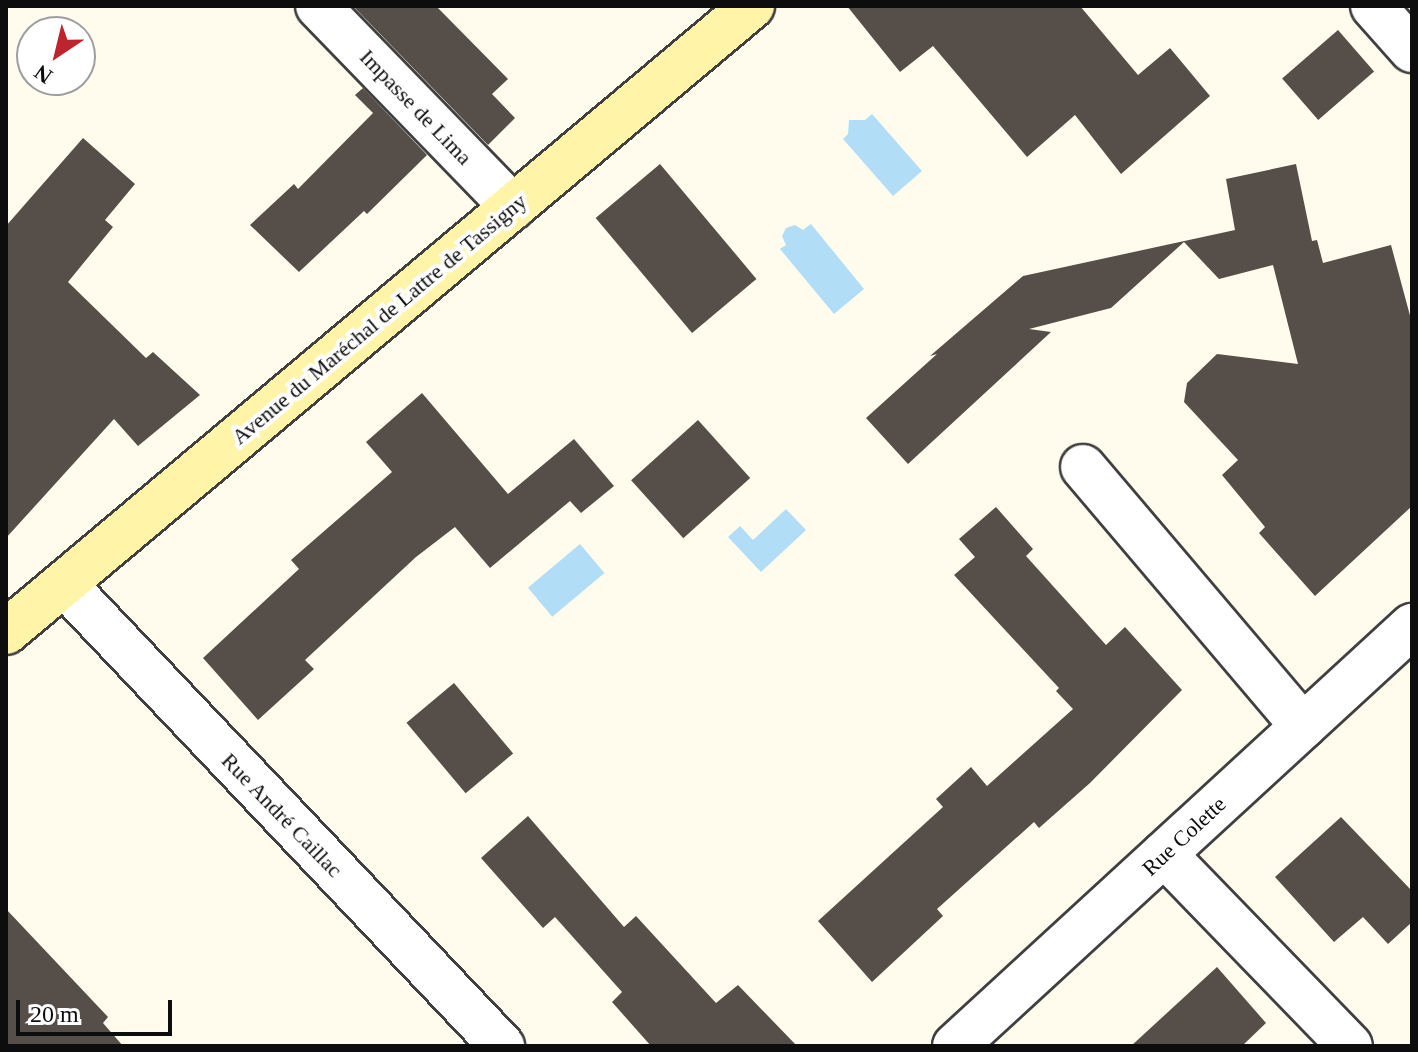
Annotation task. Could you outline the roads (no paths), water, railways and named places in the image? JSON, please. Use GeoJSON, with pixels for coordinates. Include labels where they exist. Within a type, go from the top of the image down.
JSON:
{"type":"FeatureCollection","features":[{"type":"Feature","properties":{"kind":"main road","name":"Avenue du Maréchal de Lattre de Tassigny"},"geometry":{"type":"LineString","coordinates":[[6,632],[752,6]]}},
{"type":"Feature","properties":{"kind":"street","name":"Impasse de Lima"},"geometry":{"type":"LineString","coordinates":[[318,6],[513,207]]}},
{"type":"Feature","properties":{"kind":"street"},"geometry":{"type":"LineString","coordinates":[[1373,6],[1412,50]]}},
{"type":"Feature","properties":{"kind":"street"},"geometry":{"type":"LineString","coordinates":[[1083,467],[1303,726]]}},
{"type":"Feature","properties":{"kind":"street","name":"Rue André Caillac"},"geometry":{"type":"LineString","coordinates":[[64,584],[502,1046]]}},
{"type":"Feature","properties":{"kind":"street","name":"Rue Colette"},"geometry":{"type":"LineString","coordinates":[[955,1046],[1412,626]]}},
{"type":"Feature","properties":{"kind":"street"},"geometry":{"type":"LineString","coordinates":[[1164,854],[1350,1046]]}},
{"type":"Feature","properties":{"kind":"water"},"geometry":{"type":"Polygon","coordinates":[[[872,114],[922,171],[893,196],[843,139],[848,134],[849,120],[865,120],[872,114]]]}},
{"type":"Feature","properties":{"kind":"water"},"geometry":{"type":"Polygon","coordinates":[[[811,224],[864,289],[834,314],[780,249],[786,245],[782,236],[786,228],[795,225],[803,230],[811,224]]]}},
{"type":"Feature","properties":{"kind":"water"},"geometry":{"type":"Polygon","coordinates":[[[786,509],[806,530],[761,572],[728,537],[740,526],[753,540],[786,509]]]}},
{"type":"Feature","properties":{"kind":"water"},"geometry":{"type":"Polygon","coordinates":[[[580,544],[604,573],[552,617],[528,588],[580,544]]]}}]}
